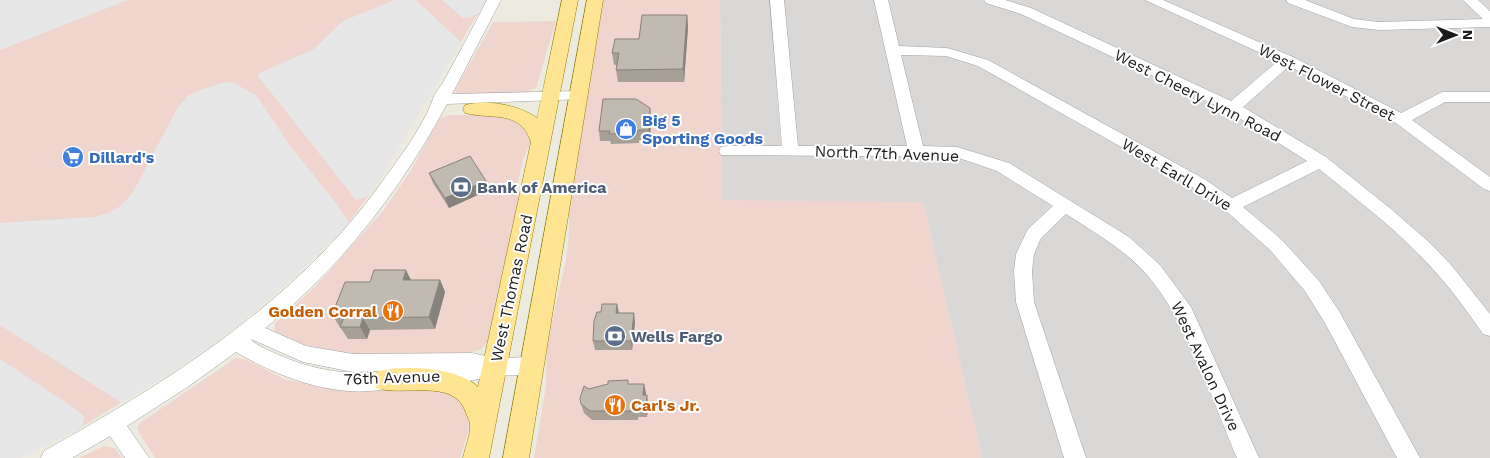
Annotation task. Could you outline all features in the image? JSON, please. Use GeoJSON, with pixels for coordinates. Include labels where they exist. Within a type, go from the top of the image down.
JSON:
{"type":"FeatureCollection","features":[{"type":"Feature","properties":{"kind":"main road","name":"West Thomas Road"},"geometry":{"type":"LineString","coordinates":[[476,458],[570,0]]}},
{"type":"Feature","properties":{"kind":"main road","name":"West Thomas Road"},"geometry":{"type":"LineString","coordinates":[[516,458],[595,0]]}},
{"type":"Feature","properties":{"kind":"main road"},"geometry":{"type":"LineString","coordinates":[[549,101],[578,101]]}},
{"type":"Feature","properties":{"kind":"main road"},"geometry":{"type":"LineString","coordinates":[[472,109],[521,115],[537,128],[541,142]]}},
{"type":"Feature","properties":{"kind":"main road"},"geometry":{"type":"LineString","coordinates":[[385,380],[444,382],[458,385],[474,400],[483,423]]}},
{"type":"Feature","properties":{"kind":"street"},"geometry":{"type":"LineString","coordinates":[[52,458],[190,375],[243,336],[308,278],[366,216],[401,165],[438,105],[494,0]]}},
{"type":"Feature","properties":{"kind":"street"},"geometry":{"type":"LineString","coordinates":[[777,0],[790,151]]}},
{"type":"Feature","properties":{"kind":"street"},"geometry":{"type":"LineString","coordinates":[[881,0],[916,153]]}},
{"type":"Feature","properties":{"kind":"street","name":"West Cheery Lynn Road"},"geometry":{"type":"LineString","coordinates":[[991,0],[1026,11],[1233,108],[1320,161],[1385,213],[1424,248],[1456,283],[1490,328]]}},
{"type":"Feature","properties":{"kind":"street","name":"West Flower Street"},"geometry":{"type":"LineString","coordinates":[[1152,0],[1288,60],[1401,119],[1490,185]]}},
{"type":"Feature","properties":{"kind":"street"},"geometry":{"type":"LineString","coordinates":[[1293,0],[1352,23],[1379,26],[1490,23]]}},
{"type":"Feature","properties":{"kind":"street"},"geometry":{"type":"LineString","coordinates":[[1470,0],[1490,18]]}},
{"type":"Feature","properties":{"kind":"street","name":"West Earll Drive"},"geometry":{"type":"LineString","coordinates":[[893,50],[947,52],[983,63],[1200,184],[1231,206],[1276,245],[1312,286],[1332,317],[1409,458]]}},
{"type":"Feature","properties":{"kind":"street"},"geometry":{"type":"LineString","coordinates":[[1233,108],[1288,60]]}},
{"type":"Feature","properties":{"kind":"street"},"geometry":{"type":"LineString","coordinates":[[1401,119],[1442,97],[1490,97]]}},
{"type":"Feature","properties":{"kind":"street"},"geometry":{"type":"LineString","coordinates":[[438,105],[549,101]]}},
{"type":"Feature","properties":{"kind":"street"},"geometry":{"type":"LineString","coordinates":[[438,105],[472,109],[549,101]]}},
{"type":"Feature","properties":{"kind":"street","name":"North 77th Avenue"},"geometry":{"type":"LineString","coordinates":[[728,151],[957,152],[1002,167],[1064,206]]}},
{"type":"Feature","properties":{"kind":"street"},"geometry":{"type":"LineString","coordinates":[[1231,206],[1320,161]]}},
{"type":"Feature","properties":{"kind":"street"},"geometry":{"type":"LineString","coordinates":[[1064,206],[1034,234],[1025,254],[1023,271],[1026,302],[1075,458]]}},
{"type":"Feature","properties":{"kind":"street","name":"West Avalon Drive"},"geometry":{"type":"LineString","coordinates":[[1064,206],[1123,242],[1154,270],[1182,307],[1248,458]]}},
{"type":"Feature","properties":{"kind":"street","name":"76th Avenue"},"geometry":{"type":"LineString","coordinates":[[243,336],[278,366],[298,373],[337,379],[385,380],[406,376],[470,374],[495,367],[532,366]]}},
{"type":"Feature","properties":{"kind":"street","name":"76th Avenue"},"geometry":{"type":"LineString","coordinates":[[243,336],[303,354],[344,362],[378,364],[472,361],[495,367]]}},
{"type":"Feature","properties":{"kind":"street"},"geometry":{"type":"LineString","coordinates":[[114,422],[138,458]]}},
{"type":"Feature","properties":{"kind":"shaded area"},"geometry":{"type":"Polygon","coordinates":[[[0,0],[486,0],[374,188],[349,222],[309,263],[246,319],[197,356],[83,426],[20,458],[0,458],[0,0]]]}},
{"type":"Feature","properties":{"kind":"shaded area"},"geometry":{"type":"Polygon","coordinates":[[[0,0],[128,0],[0,50],[0,0]]]}},
{"type":"Feature","properties":{"kind":"shaded area"},"geometry":{"type":"Polygon","coordinates":[[[395,0],[416,0],[461,42],[374,188],[367,197],[356,200],[258,76],[259,73],[314,49],[343,21],[395,0]]]}},
{"type":"Feature","properties":{"kind":"shaded area"},"geometry":{"type":"Polygon","coordinates":[[[442,0],[486,0],[478,13],[471,17],[463,18],[442,0]]]}},
{"type":"Feature","properties":{"kind":"shaded area"},"geometry":{"type":"Polygon","coordinates":[[[603,0],[720,0],[722,200],[923,202],[982,458],[534,458],[546,386],[547,344],[566,260],[569,205],[603,0]]]}},
{"type":"Feature","properties":{"kind":"shaded area"},"geometry":{"type":"Polygon","coordinates":[[[720,0],[1490,0],[1490,458],[982,458],[923,202],[722,201],[720,0]]]}},
{"type":"Feature","properties":{"kind":"shaded area"},"geometry":{"type":"Polygon","coordinates":[[[556,21],[536,88],[524,93],[459,95],[456,93],[455,90],[493,22],[556,21]]]}},
{"type":"Feature","properties":{"kind":"shaded area"},"geometry":{"type":"Polygon","coordinates":[[[232,82],[256,95],[291,147],[349,222],[309,263],[246,319],[197,356],[122,403],[0,325],[0,223],[94,217],[119,207],[132,194],[178,107],[188,96],[198,91],[221,83],[232,82]]]}},
{"type":"Feature","properties":{"kind":"shaded area"},"geometry":{"type":"Polygon","coordinates":[[[450,115],[506,115],[517,117],[532,139],[523,160],[517,186],[519,202],[490,336],[486,344],[481,349],[466,354],[351,355],[293,343],[274,333],[275,323],[315,287],[383,211],[410,172],[439,119],[450,115]]]}},
{"type":"Feature","properties":{"kind":"shaded area"},"geometry":{"type":"Polygon","coordinates":[[[236,358],[244,359],[286,380],[334,387],[396,387],[456,393],[469,415],[468,432],[460,458],[155,458],[137,429],[140,423],[236,358]]]}},
{"type":"Feature","properties":{"kind":"shaded area"},"geometry":{"type":"Polygon","coordinates":[[[0,359],[84,416],[83,426],[21,458],[0,458],[0,359]]]}},
{"type":"Feature","properties":{"kind":"shaded area"},"geometry":{"type":"Polygon","coordinates":[[[104,446],[115,448],[122,458],[79,458],[104,446]]]}},
{"type":"Feature","properties":{"kind":"building"},"geometry":{"type":"Polygon","coordinates":[[[642,15],[687,15],[683,69],[616,70],[619,53],[612,53],[615,39],[639,39],[642,15]]]}},
{"type":"Feature","properties":{"kind":"building","name":"Big 5 Sporting Goods"},"geometry":{"type":"Polygon","coordinates":[[[603,99],[636,99],[650,108],[649,130],[638,130],[637,133],[609,134],[610,131],[599,131],[603,99]]]}},
{"type":"Feature","properties":{"kind":"building"},"geometry":{"type":"Polygon","coordinates":[[[470,156],[486,181],[445,198],[429,173],[470,156]]]}},
{"type":"Feature","properties":{"kind":"building","name":"Golden Corral"},"geometry":{"type":"Polygon","coordinates":[[[374,270],[406,270],[403,280],[440,280],[429,317],[363,318],[360,327],[340,327],[345,315],[332,315],[345,282],[370,282],[374,270]]]}},
{"type":"Feature","properties":{"kind":"building","name":"Wells Fargo"},"geometry":{"type":"Polygon","coordinates":[[[602,304],[617,304],[616,313],[634,313],[631,341],[593,341],[594,321],[597,312],[601,312],[602,304]]]}},
{"type":"Feature","properties":{"kind":"building","name":"Carl's Jr."},"geometry":{"type":"Polygon","coordinates":[[[628,380],[628,384],[644,384],[643,395],[647,395],[646,408],[636,408],[636,411],[590,411],[581,404],[580,398],[584,386],[589,389],[608,384],[608,381],[628,380]]]}},
{"type":"Feature","properties":{"kind":"place","name":"Big 5 Sporting Goods"},"geometry":{"type":"Point","coordinates":[626,129]}},
{"type":"Feature","properties":{"kind":"place","name":"Dillard's"},"geometry":{"type":"Point","coordinates":[73,157]}},
{"type":"Feature","properties":{"kind":"place","name":"Bank of America"},"geometry":{"type":"Point","coordinates":[461,187]}},
{"type":"Feature","properties":{"kind":"place","name":"Golden Corral"},"geometry":{"type":"Point","coordinates":[393,311]}},
{"type":"Feature","properties":{"kind":"place","name":"Wells Fargo"},"geometry":{"type":"Point","coordinates":[615,336]}},
{"type":"Feature","properties":{"kind":"place","name":"Carl's Jr."},"geometry":{"type":"Point","coordinates":[615,405]}}]}
